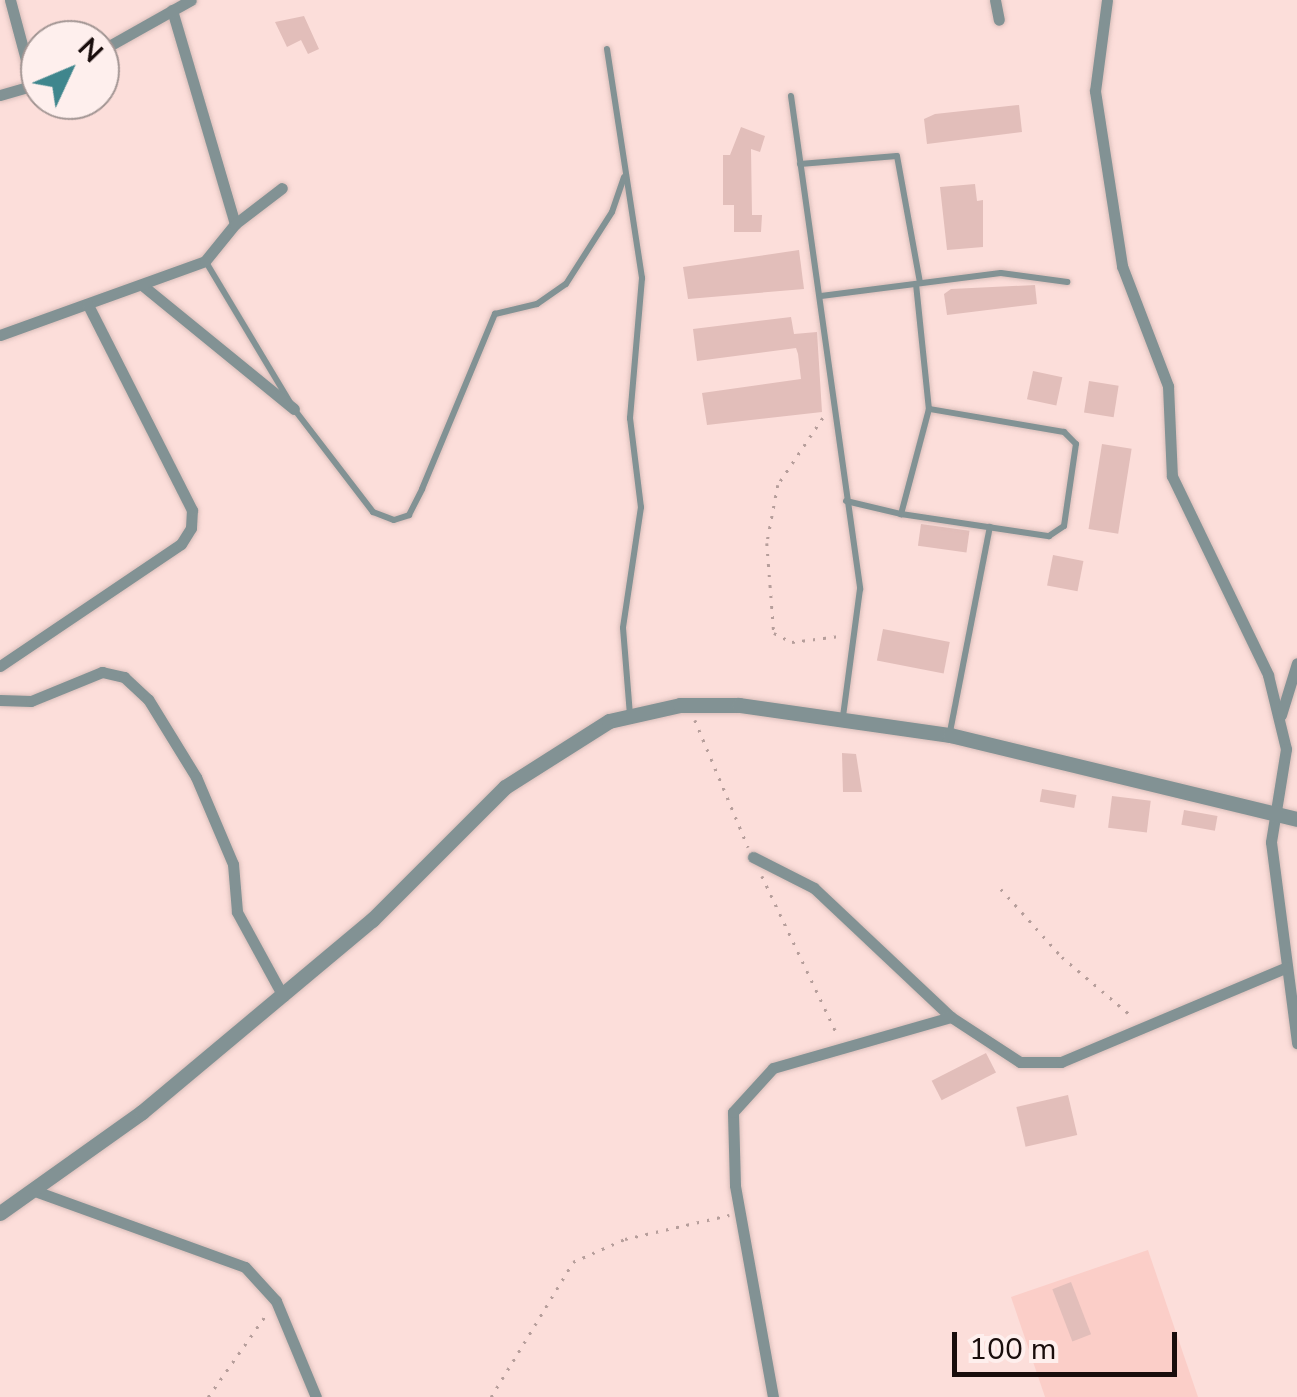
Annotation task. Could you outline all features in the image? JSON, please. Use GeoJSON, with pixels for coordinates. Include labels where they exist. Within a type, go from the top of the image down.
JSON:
{"type":"FeatureCollection","features":[{"type":"Feature","properties":{"kind":"street"},"geometry":{"type":"LineString","coordinates":[[10,0],[20,31]]}},
{"type":"Feature","properties":{"kind":"street"},"geometry":{"type":"LineString","coordinates":[[120,39],[190,0]]}},
{"type":"Feature","properties":{"kind":"street"},"geometry":{"type":"LineString","coordinates":[[995,0],[999,20]]}},
{"type":"Feature","properties":{"kind":"street"},"geometry":{"type":"LineString","coordinates":[[1107,0],[1095,92],[1111,220],[1168,386],[1172,476],[1268,675],[1280,719],[1287,771],[1274,812],[1297,1043]]}},
{"type":"Feature","properties":{"kind":"street"},"geometry":{"type":"LineString","coordinates":[[172,10],[234,224]]}},
{"type":"Feature","properties":{"kind":"street"},"geometry":{"type":"LineString","coordinates":[[0,335],[206,261],[234,224],[282,188]]}},
{"type":"Feature","properties":{"kind":"street"},"geometry":{"type":"LineString","coordinates":[[142,285],[294,409]]}},
{"type":"Feature","properties":{"kind":"street"},"geometry":{"type":"LineString","coordinates":[[0,666],[181,544],[191,528],[192,510],[88,305]]}},
{"type":"Feature","properties":{"kind":"street"},"geometry":{"type":"LineString","coordinates":[[1280,719],[1297,663]]}},
{"type":"Feature","properties":{"kind":"street"},"geometry":{"type":"LineString","coordinates":[[0,700],[31,701],[102,672],[124,677],[148,698],[196,777],[233,864],[237,912],[283,996]]}},
{"type":"Feature","properties":{"kind":"street"},"geometry":{"type":"LineString","coordinates":[[0,1213],[35,1191],[283,996],[372,920],[505,787],[580,737],[630,716],[680,705],[740,705],[842,723],[950,734],[1297,820]]}},
{"type":"Feature","properties":{"kind":"street"},"geometry":{"type":"LineString","coordinates":[[753,857],[814,888],[951,1017],[1002,1056],[1040,1066],[1288,967]]}},
{"type":"Feature","properties":{"kind":"street"},"geometry":{"type":"LineString","coordinates":[[773,1397],[740,1212],[731,1129],[752,1082],[773,1068],[951,1017]]}},
{"type":"Feature","properties":{"kind":"street"},"geometry":{"type":"LineString","coordinates":[[35,1191],[216,1251],[246,1267],[276,1301],[316,1397]]}},
{"type":"Feature","properties":{"kind":"lane"},"geometry":{"type":"LineString","coordinates":[[606,50],[642,278],[630,418],[641,507],[623,628],[630,716]]}},
{"type":"Feature","properties":{"kind":"lane"},"geometry":{"type":"LineString","coordinates":[[791,96],[821,296],[831,410],[860,588],[842,723]]}},
{"type":"Feature","properties":{"kind":"lane"},"geometry":{"type":"LineString","coordinates":[[800,164],[897,156],[918,284],[929,409],[901,514]]}},
{"type":"Feature","properties":{"kind":"lane"},"geometry":{"type":"LineString","coordinates":[[206,261],[294,409],[373,512],[394,520],[409,514],[495,314],[537,304],[566,284],[612,212],[624,177]]}},
{"type":"Feature","properties":{"kind":"lane"},"geometry":{"type":"LineString","coordinates":[[821,296],[1001,273],[1066,282]]}},
{"type":"Feature","properties":{"kind":"lane"},"geometry":{"type":"LineString","coordinates":[[846,501],[901,514],[1049,536],[1064,526],[1072,438],[929,409]]}},
{"type":"Feature","properties":{"kind":"lane"},"geometry":{"type":"LineString","coordinates":[[950,734],[990,527]]}},
{"type":"Feature","properties":{"kind":"path"},"geometry":{"type":"LineString","coordinates":[[831,410],[778,485],[767,542],[774,633],[792,642],[854,634]]}},
{"type":"Feature","properties":{"kind":"path"},"geometry":{"type":"LineString","coordinates":[[1002,889],[1062,957],[1142,1025]]}},
{"type":"Feature","properties":{"kind":"path"},"geometry":{"type":"LineString","coordinates":[[492,1397],[573,1262],[625,1239],[740,1212]]}},
{"type":"Feature","properties":{"kind":"path"},"geometry":{"type":"LineString","coordinates":[[208,1397],[276,1301]]}},
{"type":"Feature","properties":{"kind":"shaded area"},"geometry":{"type":"Polygon","coordinates":[[[1148,1250],[1198,1397],[1045,1397],[1011,1297],[1148,1250]]]}},
{"type":"Feature","properties":{"kind":"building"},"geometry":{"type":"Polygon","coordinates":[[[304,16],[319,49],[308,54],[301,40],[287,47],[275,22],[304,16]]]}},
{"type":"Feature","properties":{"kind":"building"},"geometry":{"type":"Polygon","coordinates":[[[1019,105],[1022,132],[927,144],[924,119],[935,114],[1019,105]]]}},
{"type":"Feature","properties":{"kind":"building"},"geometry":{"type":"Polygon","coordinates":[[[741,127],[765,136],[760,152],[751,149],[752,215],[762,215],[761,232],[734,232],[734,205],[723,205],[723,155],[730,155],[741,127]]]}},
{"type":"Feature","properties":{"kind":"building"},"geometry":{"type":"Polygon","coordinates":[[[975,184],[977,201],[983,200],[983,247],[947,250],[940,187],[975,184]]]}},
{"type":"Feature","properties":{"kind":"building"},"geometry":{"type":"Polygon","coordinates":[[[799,250],[804,289],[688,299],[683,267],[799,250]]]}},
{"type":"Feature","properties":{"kind":"building"},"geometry":{"type":"Polygon","coordinates":[[[1035,285],[1037,304],[947,315],[944,294],[951,289],[1035,285]]]}},
{"type":"Feature","properties":{"kind":"building"},"geometry":{"type":"Polygon","coordinates":[[[791,317],[794,334],[817,332],[822,412],[707,425],[702,393],[801,379],[798,354],[796,348],[697,361],[693,329],[791,317]]]}},
{"type":"Feature","properties":{"kind":"building"},"geometry":{"type":"Polygon","coordinates":[[[1033,371],[1062,377],[1056,406],[1027,399],[1033,371]]]}},
{"type":"Feature","properties":{"kind":"building"},"geometry":{"type":"Polygon","coordinates":[[[1089,381],[1119,386],[1114,417],[1084,413],[1089,381]]]}},
{"type":"Feature","properties":{"kind":"building"},"geometry":{"type":"Polygon","coordinates":[[[1102,444],[1132,449],[1118,534],[1089,529],[1102,444]]]}},
{"type":"Feature","properties":{"kind":"building"},"geometry":{"type":"Polygon","coordinates":[[[921,524],[970,531],[966,553],[918,546],[921,524]]]}},
{"type":"Feature","properties":{"kind":"building"},"geometry":{"type":"Polygon","coordinates":[[[1053,555],[1083,561],[1078,591],[1047,585],[1053,555]]]}},
{"type":"Feature","properties":{"kind":"building"},"geometry":{"type":"Polygon","coordinates":[[[883,629],[950,642],[944,673],[877,660],[883,629]]]}},
{"type":"Feature","properties":{"kind":"building"},"geometry":{"type":"Polygon","coordinates":[[[842,753],[856,754],[862,792],[843,792],[842,753]]]}},
{"type":"Feature","properties":{"kind":"building"},"geometry":{"type":"Polygon","coordinates":[[[1042,789],[1076,795],[1074,808],[1040,802],[1042,789]]]}},
{"type":"Feature","properties":{"kind":"building"},"geometry":{"type":"Polygon","coordinates":[[[1112,796],[1151,801],[1147,833],[1108,828],[1112,796]]]}},
{"type":"Feature","properties":{"kind":"building"},"geometry":{"type":"Polygon","coordinates":[[[1184,810],[1217,816],[1215,831],[1181,825],[1184,810]]]}},
{"type":"Feature","properties":{"kind":"building"},"geometry":{"type":"Polygon","coordinates":[[[986,1053],[996,1073],[942,1100],[932,1081],[986,1053]]]}},
{"type":"Feature","properties":{"kind":"building"},"geometry":{"type":"Polygon","coordinates":[[[1068,1095],[1077,1135],[1026,1147],[1016,1107],[1068,1095]]]}},
{"type":"Feature","properties":{"kind":"building"},"geometry":{"type":"Polygon","coordinates":[[[1071,1282],[1091,1334],[1072,1341],[1052,1289],[1071,1282]]]}}]}
